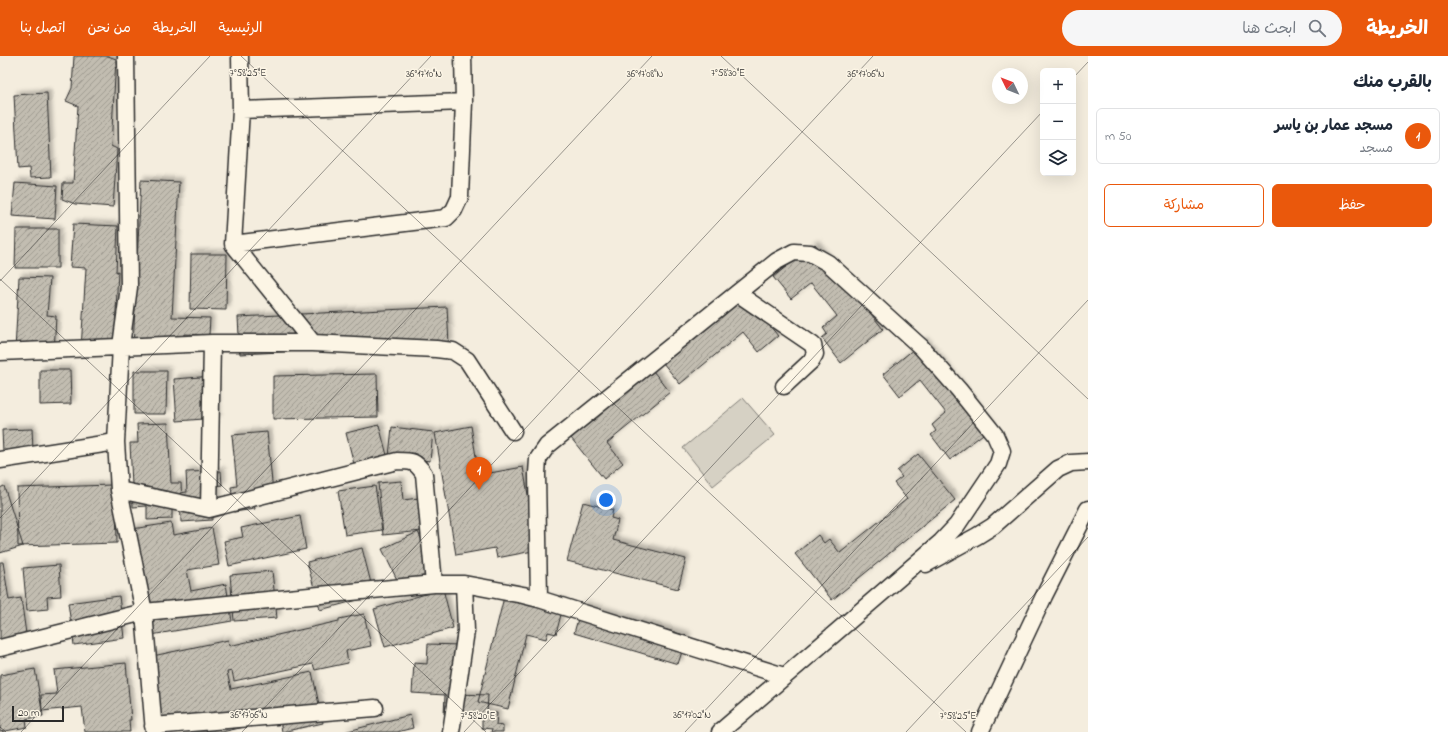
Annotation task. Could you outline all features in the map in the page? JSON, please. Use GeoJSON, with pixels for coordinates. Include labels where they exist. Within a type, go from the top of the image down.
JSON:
{"type":"FeatureCollection","features":[{"type":"Feature","properties":{"kind":"street"},"geometry":{"type":"LineString","coordinates":[[126,56],[129,287],[121,346],[116,442],[119,490],[144,612],[154,729],[375,708]]}},
{"type":"Feature","properties":{"kind":"street"},"geometry":{"type":"LineString","coordinates":[[240,56],[241,110],[233,244],[313,343]]}},
{"type":"Feature","properties":{"kind":"street"},"geometry":{"type":"LineString","coordinates":[[233,244],[446,218],[454,210],[460,197],[464,102],[463,56]]}},
{"type":"Feature","properties":{"kind":"street"},"geometry":{"type":"LineString","coordinates":[[241,110],[464,102]]}},
{"type":"Feature","properties":{"kind":"street"},"geometry":{"type":"LineString","coordinates":[[539,599],[537,474],[538,459],[547,446],[777,261],[794,252],[810,253],[828,263],[921,347],[959,390],[995,435],[1002,451],[998,464],[956,525],[942,542],[720,732]]}},
{"type":"Feature","properties":{"kind":"street"},"geometry":{"type":"LineString","coordinates":[[736,293],[813,345],[815,354],[811,361],[784,386]]}},
{"type":"Feature","properties":{"kind":"street"},"geometry":{"type":"LineString","coordinates":[[209,509],[212,343]]}},
{"type":"Feature","properties":{"kind":"street"},"geometry":{"type":"LineString","coordinates":[[0,352],[212,343],[313,343],[453,351],[467,360],[513,431]]}},
{"type":"Feature","properties":{"kind":"street"},"geometry":{"type":"LineString","coordinates":[[0,460],[116,442]]}},
{"type":"Feature","properties":{"kind":"street"},"geometry":{"type":"LineString","coordinates":[[119,490],[209,509],[397,461],[409,461],[418,465],[424,474],[434,584]]}},
{"type":"Feature","properties":{"kind":"street"},"geometry":{"type":"LineString","coordinates":[[898,579],[978,536],[993,526],[1058,469],[1071,463],[1088,462]]}},
{"type":"Feature","properties":{"kind":"street"},"geometry":{"type":"LineString","coordinates":[[980,732],[1044,596],[1088,509]]}},
{"type":"Feature","properties":{"kind":"street"},"geometry":{"type":"LineString","coordinates":[[0,648],[144,612],[434,584],[464,584],[539,599],[784,676]]}},
{"type":"Feature","properties":{"kind":"street"},"geometry":{"type":"LineString","coordinates":[[451,732],[466,631],[464,584]]}},
{"type":"Feature","properties":{"kind":"shaded area"},"geometry":{"type":"Polygon","coordinates":[[[743,398],[775,435],[713,486],[683,448],[743,398]]]}},
{"type":"Feature","properties":{"kind":"building"},"geometry":{"type":"Polygon","coordinates":[[[74,56],[108,56],[116,59],[111,146],[117,149],[113,207],[75,204],[62,199],[63,183],[73,183],[78,106],[66,101],[72,88],[74,56]]]}},
{"type":"Feature","properties":{"kind":"building"},"geometry":{"type":"Polygon","coordinates":[[[47,93],[51,177],[30,178],[29,168],[18,169],[14,95],[47,93]]]}},
{"type":"Feature","properties":{"kind":"building"},"geometry":{"type":"Polygon","coordinates":[[[141,180],[179,182],[172,317],[210,318],[209,335],[184,334],[183,349],[133,347],[141,180]]]}},
{"type":"Feature","properties":{"kind":"building"},"geometry":{"type":"Polygon","coordinates":[[[15,183],[57,186],[55,219],[12,216],[15,183]]]}},
{"type":"Feature","properties":{"kind":"building"},"geometry":{"type":"Polygon","coordinates":[[[73,224],[118,226],[116,272],[118,271],[114,351],[81,349],[86,268],[70,267],[73,224]]]}},
{"type":"Feature","properties":{"kind":"building"},"geometry":{"type":"Polygon","coordinates":[[[16,229],[58,229],[58,268],[15,268],[16,229]]]}},
{"type":"Feature","properties":{"kind":"building"},"geometry":{"type":"Polygon","coordinates":[[[815,244],[883,329],[841,363],[822,338],[827,334],[823,328],[837,316],[811,283],[791,299],[773,277],[815,244]]]}},
{"type":"Feature","properties":{"kind":"building"},"geometry":{"type":"Polygon","coordinates":[[[191,254],[227,254],[226,310],[190,309],[191,254]]]}},
{"type":"Feature","properties":{"kind":"building"},"geometry":{"type":"Polygon","coordinates":[[[19,277],[50,278],[47,315],[56,316],[54,352],[15,350],[19,277]]]}},
{"type":"Feature","properties":{"kind":"building"},"geometry":{"type":"Polygon","coordinates":[[[746,296],[778,336],[759,352],[743,332],[680,384],[663,363],[746,296]]]}},
{"type":"Feature","properties":{"kind":"building"},"geometry":{"type":"Polygon","coordinates":[[[447,307],[449,344],[240,354],[238,317],[447,307]]]}},
{"type":"Feature","properties":{"kind":"building"},"geometry":{"type":"Polygon","coordinates":[[[924,341],[992,427],[950,460],[931,435],[936,431],[932,425],[946,413],[920,380],[900,396],[883,374],[924,341]]]}},
{"type":"Feature","properties":{"kind":"building"},"geometry":{"type":"Polygon","coordinates":[[[40,370],[70,370],[71,404],[40,405],[40,370]]]}},
{"type":"Feature","properties":{"kind":"building"},"geometry":{"type":"Polygon","coordinates":[[[134,371],[167,371],[166,414],[134,414],[134,371]]]}},
{"type":"Feature","properties":{"kind":"building"},"geometry":{"type":"Polygon","coordinates":[[[653,371],[670,392],[607,443],[623,463],[604,479],[571,438],[653,371]]]}},
{"type":"Feature","properties":{"kind":"building"},"geometry":{"type":"Polygon","coordinates":[[[377,374],[378,417],[273,419],[273,376],[377,374]]]}},
{"type":"Feature","properties":{"kind":"building"},"geometry":{"type":"Polygon","coordinates":[[[214,376],[217,418],[177,421],[174,379],[214,376]]]}},
{"type":"Feature","properties":{"kind":"building"},"geometry":{"type":"Polygon","coordinates":[[[168,423],[171,483],[181,483],[182,505],[172,505],[172,519],[147,520],[147,506],[133,507],[130,443],[138,443],[137,424],[168,423]]]}},
{"type":"Feature","properties":{"kind":"building"},"geometry":{"type":"Polygon","coordinates":[[[379,425],[388,459],[355,468],[346,433],[379,425]]]}},
{"type":"Feature","properties":{"kind":"building"},"geometry":{"type":"Polygon","coordinates":[[[471,426],[479,475],[523,467],[538,550],[497,558],[495,548],[456,555],[435,433],[471,426]]]}},
{"type":"Feature","properties":{"kind":"building"},"geometry":{"type":"Polygon","coordinates":[[[392,427],[433,432],[430,461],[389,456],[392,427]]]}},
{"type":"Feature","properties":{"kind":"building"},"geometry":{"type":"Polygon","coordinates":[[[32,429],[33,450],[3,452],[2,430],[32,429]]]}},
{"type":"Feature","properties":{"kind":"building"},"geometry":{"type":"Polygon","coordinates":[[[267,432],[274,502],[254,504],[255,509],[234,512],[231,487],[237,486],[232,435],[267,432]]]}},
{"type":"Feature","properties":{"kind":"building"},"geometry":{"type":"Polygon","coordinates":[[[918,454],[955,500],[832,600],[795,554],[818,535],[824,543],[829,539],[840,553],[907,499],[894,483],[902,477],[897,471],[918,454]]]}},
{"type":"Feature","properties":{"kind":"building"},"geometry":{"type":"Polygon","coordinates":[[[221,471],[222,485],[217,486],[218,507],[212,507],[212,520],[181,522],[180,493],[187,492],[186,472],[221,471]]]}},
{"type":"Feature","properties":{"kind":"building"},"geometry":{"type":"Polygon","coordinates":[[[401,481],[403,500],[419,498],[422,531],[383,535],[378,483],[401,481]]]}},
{"type":"Feature","properties":{"kind":"building"},"geometry":{"type":"Polygon","coordinates":[[[112,485],[116,497],[117,543],[18,546],[17,488],[112,485]]]}},
{"type":"Feature","properties":{"kind":"building"},"geometry":{"type":"Polygon","coordinates":[[[4,486],[23,546],[0,553],[0,488],[4,486]]]}},
{"type":"Feature","properties":{"kind":"building"},"geometry":{"type":"Polygon","coordinates":[[[375,486],[382,530],[345,535],[338,491],[375,486]]]}},
{"type":"Feature","properties":{"kind":"building"},"geometry":{"type":"Polygon","coordinates":[[[583,502],[613,510],[611,518],[618,520],[613,540],[686,559],[678,589],[567,561],[583,502]]]}},
{"type":"Feature","properties":{"kind":"building"},"geometry":{"type":"Polygon","coordinates":[[[300,516],[306,549],[229,566],[224,541],[243,537],[241,528],[300,516]]]}},
{"type":"Feature","properties":{"kind":"building"},"geometry":{"type":"Polygon","coordinates":[[[171,523],[173,535],[212,528],[219,565],[187,570],[191,591],[226,584],[232,621],[151,635],[132,529],[171,523]]]}},
{"type":"Feature","properties":{"kind":"building"},"geometry":{"type":"Polygon","coordinates":[[[418,532],[438,575],[403,592],[382,549],[418,532]]]}},
{"type":"Feature","properties":{"kind":"building"},"geometry":{"type":"Polygon","coordinates":[[[362,548],[372,587],[384,593],[320,610],[307,562],[362,548]]]}},
{"type":"Feature","properties":{"kind":"building"},"geometry":{"type":"Polygon","coordinates":[[[0,562],[3,562],[9,600],[21,598],[28,648],[0,644],[0,562]]]}},
{"type":"Feature","properties":{"kind":"building"},"geometry":{"type":"Polygon","coordinates":[[[59,565],[61,596],[47,597],[48,609],[27,611],[23,568],[59,565]]]}},
{"type":"Feature","properties":{"kind":"building"},"geometry":{"type":"Polygon","coordinates":[[[272,571],[277,618],[234,621],[230,575],[272,571]]]}},
{"type":"Feature","properties":{"kind":"building"},"geometry":{"type":"Polygon","coordinates":[[[443,589],[453,628],[385,647],[374,609],[443,589]]]}},
{"type":"Feature","properties":{"kind":"building"},"geometry":{"type":"Polygon","coordinates":[[[506,589],[564,603],[556,634],[548,632],[546,639],[526,634],[508,709],[478,702],[506,589]]]}},
{"type":"Feature","properties":{"kind":"building"},"geometry":{"type":"Polygon","coordinates":[[[119,596],[124,638],[74,645],[68,603],[119,596]]]}},
{"type":"Feature","properties":{"kind":"building"},"geometry":{"type":"Polygon","coordinates":[[[582,605],[687,636],[678,664],[574,633],[582,605]]]}},
{"type":"Feature","properties":{"kind":"building"},"geometry":{"type":"Polygon","coordinates":[[[364,614],[371,646],[346,651],[348,663],[315,670],[313,664],[234,681],[232,671],[227,672],[231,689],[312,672],[323,723],[282,732],[280,719],[222,732],[163,732],[148,657],[228,640],[229,646],[364,614]]]}},
{"type":"Feature","properties":{"kind":"building"},"geometry":{"type":"Polygon","coordinates":[[[428,644],[459,645],[457,694],[488,695],[487,713],[497,713],[496,725],[503,726],[503,732],[491,732],[492,729],[482,728],[482,715],[444,714],[445,695],[412,693],[414,663],[427,664],[428,644]]]}},
{"type":"Feature","properties":{"kind":"building"},"geometry":{"type":"Polygon","coordinates":[[[126,663],[131,720],[129,720],[130,732],[85,732],[82,707],[42,711],[41,695],[57,694],[54,670],[126,663]]]}},
{"type":"Feature","properties":{"kind":"building"},"geometry":{"type":"Polygon","coordinates":[[[35,669],[43,716],[26,719],[27,727],[0,732],[0,675],[35,669]]]}},
{"type":"Feature","properties":{"kind":"building"},"geometry":{"type":"Polygon","coordinates":[[[410,715],[413,728],[397,732],[344,732],[410,715]]]}},
{"type":"Feature","properties":{"kind":"place","name":"مسجد عمار بن ياسر"},"geometry":{"type":"Point","coordinates":[479,490]}}]}
